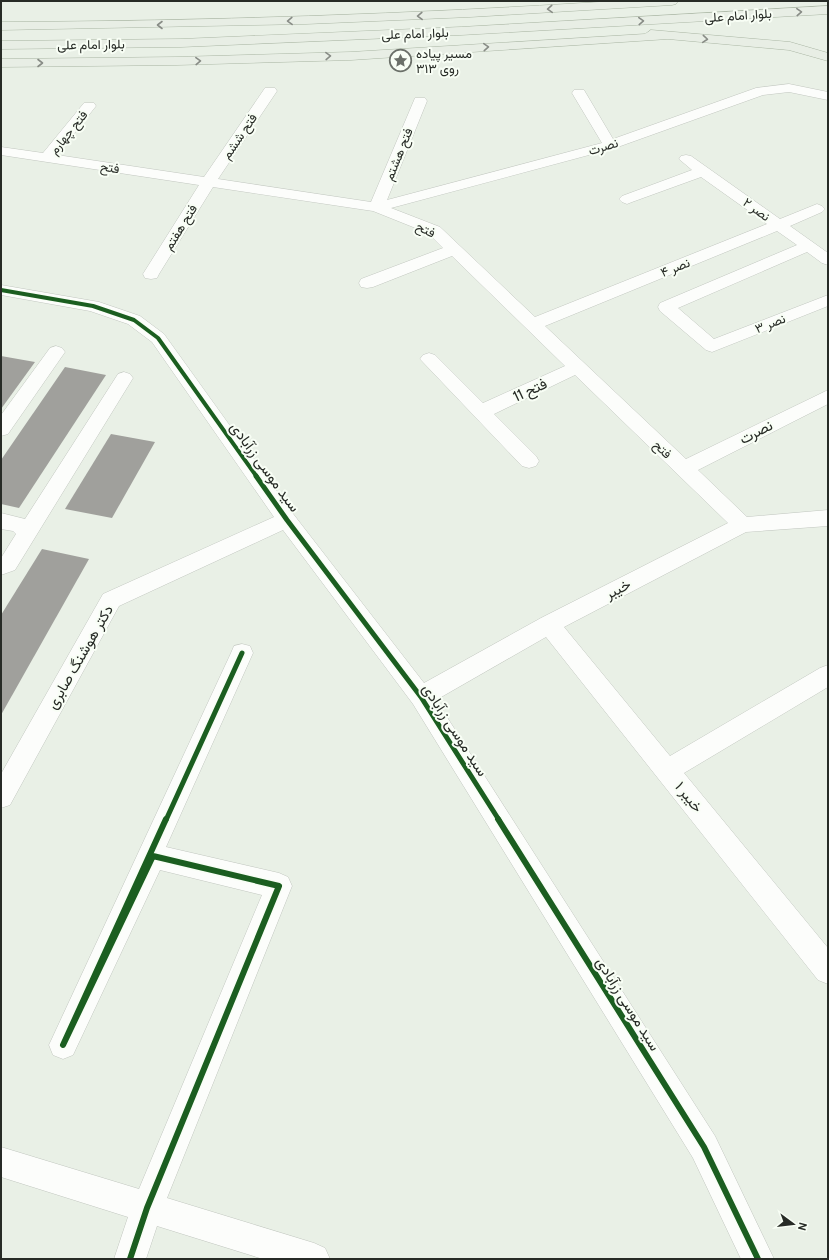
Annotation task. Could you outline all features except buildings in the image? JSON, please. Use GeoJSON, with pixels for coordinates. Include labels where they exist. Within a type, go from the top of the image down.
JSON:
{"type":"FeatureCollection","features":[{"type":"Feature","properties":{"kind":"main road","name":"بلوار امام علی"},"geometry":{"type":"LineString","coordinates":[[1,26],[185,24],[457,14],[672,1]]}},
{"type":"Feature","properties":{"kind":"main road","name":"بلوار امام علی"},"geometry":{"type":"LineString","coordinates":[[1,45],[181,43],[461,31],[828,10]]}},
{"type":"Feature","properties":{"kind":"main road"},"geometry":{"type":"LineString","coordinates":[[457,14],[461,31]]}},
{"type":"Feature","properties":{"kind":"main road"},"geometry":{"type":"LineString","coordinates":[[538,27],[604,29],[666,36],[790,46],[828,57]]}},
{"type":"Feature","properties":{"kind":"main road"},"geometry":{"type":"LineString","coordinates":[[1,63],[177,62],[351,56],[666,36]]}},
{"type":"Feature","properties":{"kind":"street","name":"نصرت"},"geometry":{"type":"LineString","coordinates":[[376,207],[610,145],[761,91],[789,88],[828,96]]}},
{"type":"Feature","properties":{"kind":"street","name":"فتح ششم"},"geometry":{"type":"LineString","coordinates":[[209,181],[270,91]]}},
{"type":"Feature","properties":{"kind":"street"},"geometry":{"type":"LineString","coordinates":[[579,92],[610,145]]}},
{"type":"Feature","properties":{"kind":"street","name":"فتح هشتم"},"geometry":{"type":"LineString","coordinates":[[376,207],[420,101]]}},
{"type":"Feature","properties":{"kind":"street","name":"فتح چهارم"},"geometry":{"type":"LineString","coordinates":[[47,158],[89,106]]}},
{"type":"Feature","properties":{"kind":"street","name":"فتح"},"geometry":{"type":"LineString","coordinates":[[1,151],[376,207],[434,230],[743,525]]}},
{"type":"Feature","properties":{"kind":"street","name":"نصر ۲"},"geometry":{"type":"LineString","coordinates":[[686,159],[828,260]]}},
{"type":"Feature","properties":{"kind":"street"},"geometry":{"type":"LineString","coordinates":[[627,199],[703,171]]}},
{"type":"Feature","properties":{"kind":"street","name":"فتح هفتم"},"geometry":{"type":"LineString","coordinates":[[151,274],[209,181]]}},
{"type":"Feature","properties":{"kind":"street","name":"نصر ۴"},"geometry":{"type":"LineString","coordinates":[[533,324],[817,209]]}},
{"type":"Feature","properties":{"kind":"street","name":"نصر ۳"},"geometry":{"type":"LineString","coordinates":[[808,246],[666,307],[712,346],[828,300]]}},
{"type":"Feature","properties":{"kind":"street"},"geometry":{"type":"LineString","coordinates":[[367,283],[454,249]]}},
{"type":"Feature","properties":{"kind":"street","name":"سید موسی زرآبادی"},"geometry":{"type":"LineString","coordinates":[[1,290],[93,306],[134,320],[158,338],[287,520],[421,697],[704,1147],[758,1259]]}},
{"type":"Feature","properties":{"kind":"street"},"geometry":{"type":"LineString","coordinates":[[1,429],[56,352]]}},
{"type":"Feature","properties":{"kind":"street"},"geometry":{"type":"LineString","coordinates":[[429,359],[528,461]]}},
{"type":"Feature","properties":{"kind":"street","name":"فتح 11"},"geometry":{"type":"LineString","coordinates":[[481,412],[578,367]]}},
{"type":"Feature","properties":{"kind":"street"},"geometry":{"type":"LineString","coordinates":[[1,567],[8,564],[124,378]]}},
{"type":"Feature","properties":{"kind":"street","name":"نصرت"},"geometry":{"type":"LineString","coordinates":[[684,468],[828,396]]}},
{"type":"Feature","properties":{"kind":"street","name":"خیبر"},"geometry":{"type":"LineString","coordinates":[[421,697],[549,624],[743,525],[828,518]]}},
{"type":"Feature","properties":{"kind":"street","name":"دکتر هوشنگ صابری"},"geometry":{"type":"LineString","coordinates":[[1,798],[111,600],[287,520]]}},
{"type":"Feature","properties":{"kind":"street"},"geometry":{"type":"LineString","coordinates":[[1,521],[19,525],[27,533]]}},
{"type":"Feature","properties":{"kind":"street","name":"خیبر ۱"},"geometry":{"type":"LineString","coordinates":[[549,624],[828,970]]}},
{"type":"Feature","properties":{"kind":"street"},"geometry":{"type":"LineString","coordinates":[[130,1259],[147,1208],[279,886],[153,856],[63,1045],[242,653]]}},
{"type":"Feature","properties":{"kind":"street"},"geometry":{"type":"LineString","coordinates":[[667,770],[828,675]]}},
{"type":"Feature","properties":{"kind":"street"},"geometry":{"type":"LineString","coordinates":[[1,1162],[314,1259]]}},
{"type":"Feature","properties":{"kind":"cycle path"},"geometry":{"type":"LineString","coordinates":[[1,290],[93,306],[134,320],[158,338],[287,520],[421,697],[704,1147],[758,1259]]}},
{"type":"Feature","properties":{"kind":"cycle path"},"geometry":{"type":"LineString","coordinates":[[130,1259],[147,1208],[279,886],[153,856],[63,1045],[242,653]]}},
{"type":"Feature","properties":{"kind":"place","name":"مسیر پیاده روی ۳۱۳"},"geometry":{"type":"Point","coordinates":[400,60]}}]}
